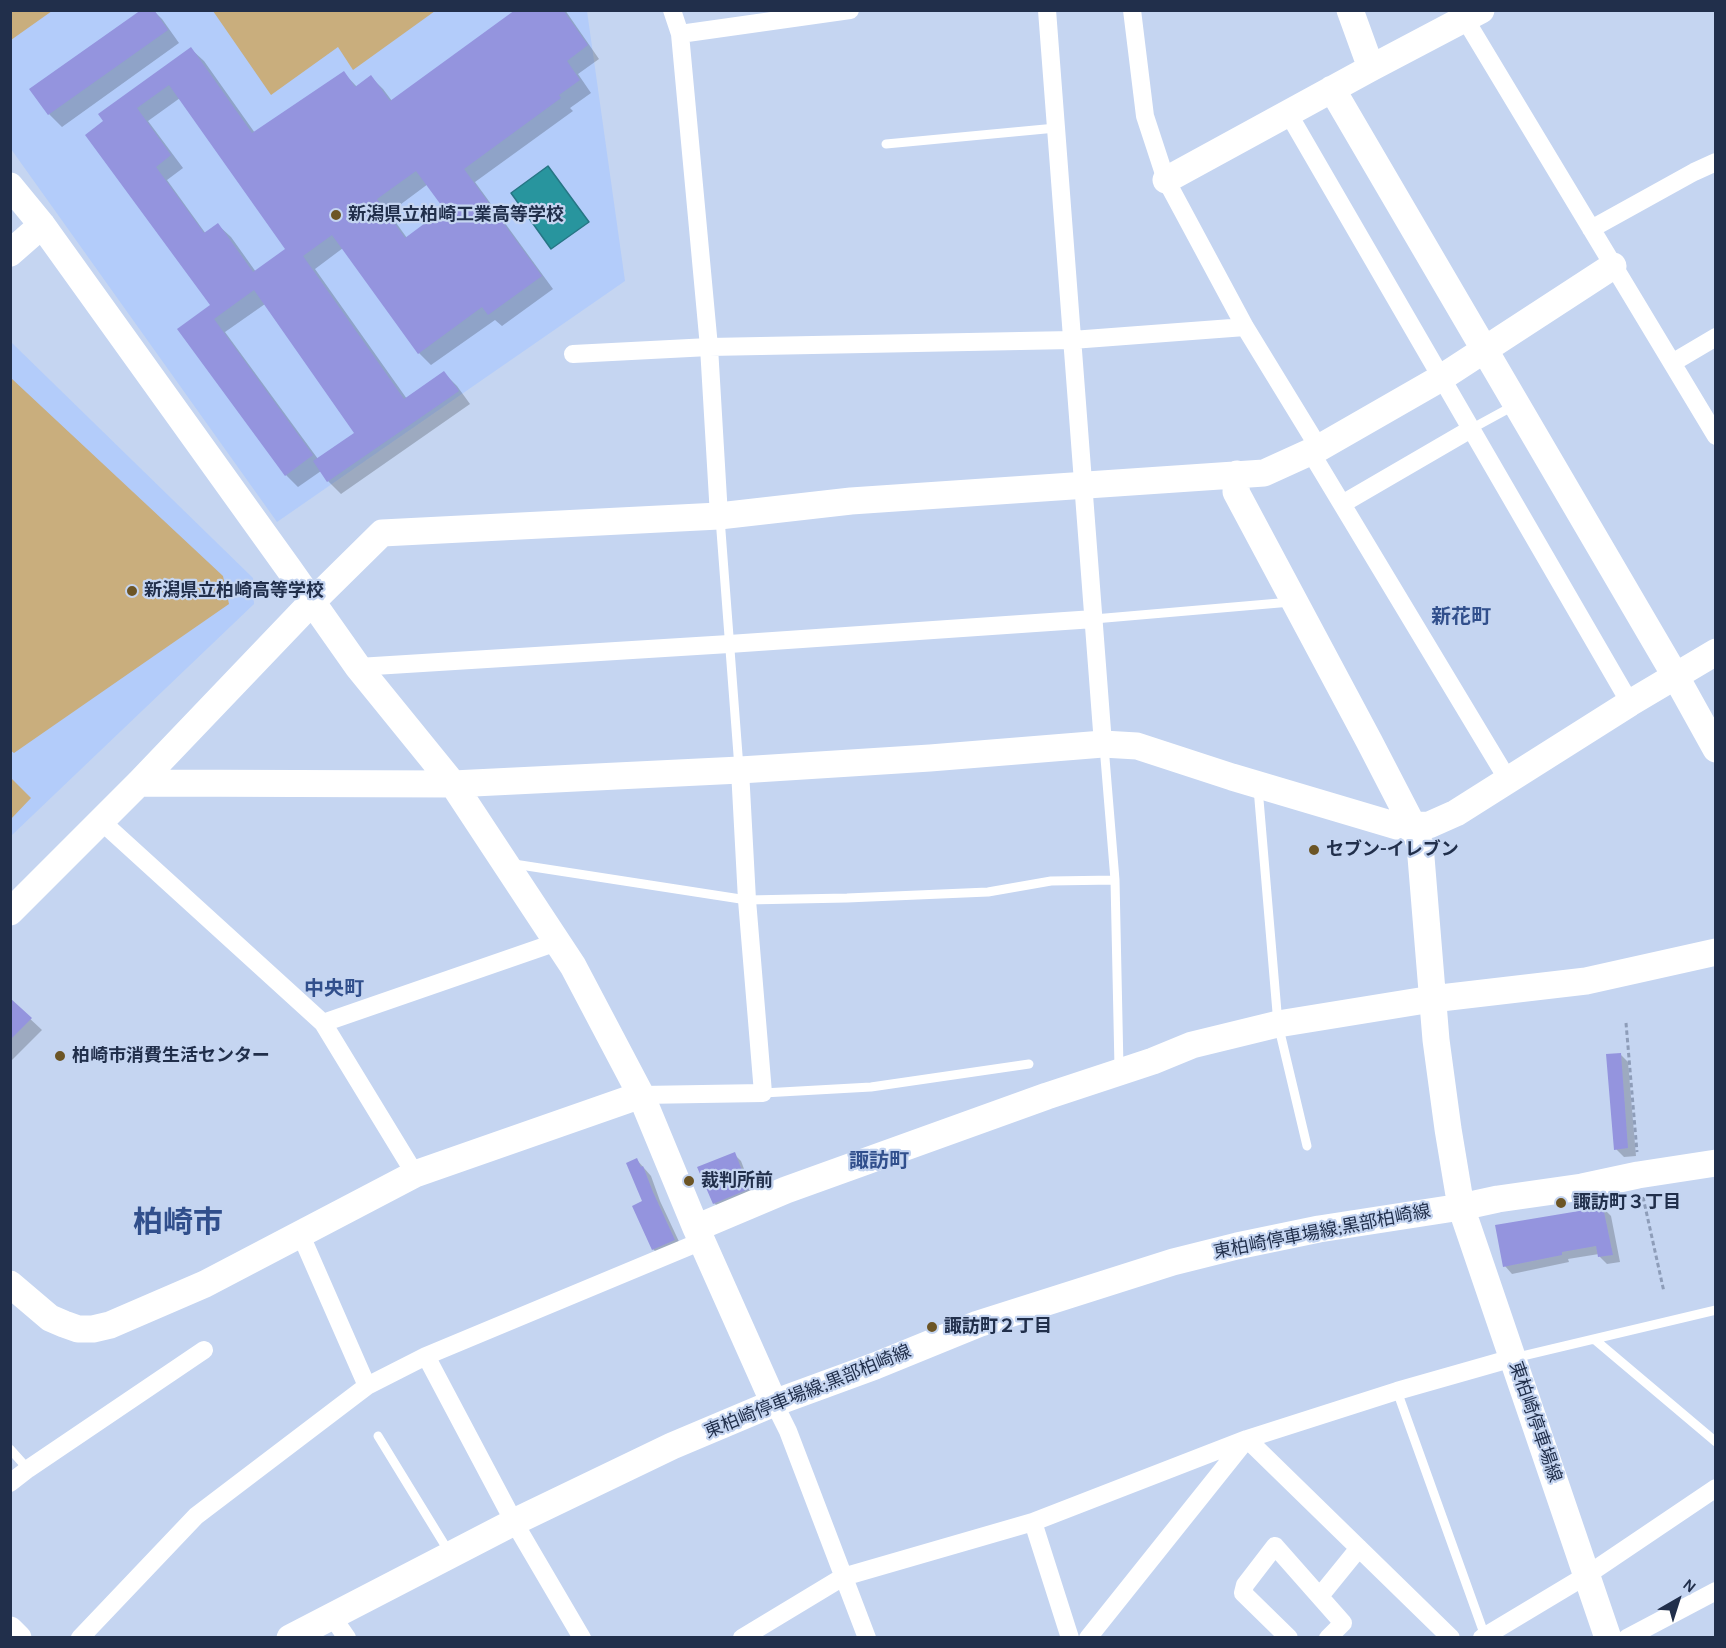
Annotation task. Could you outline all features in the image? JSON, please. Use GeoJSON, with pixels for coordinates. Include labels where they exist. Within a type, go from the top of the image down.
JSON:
{"type":"FeatureCollection","features":[{"type":"Feature","properties":{"kind":"street"},"geometry":{"type":"LineString","coordinates":[[672,10],[680,34],[709,347],[719,516]]}},
{"type":"Feature","properties":{"kind":"street"},"geometry":{"type":"LineString","coordinates":[[680,34],[850,10]]}},
{"type":"Feature","properties":{"kind":"street"},"geometry":{"type":"LineString","coordinates":[[1047,10],[1103,744]]}},
{"type":"Feature","properties":{"kind":"street"},"geometry":{"type":"LineString","coordinates":[[1132,10],[1145,117],[1166,180],[1342,504],[1508,780]]}},
{"type":"Feature","properties":{"kind":"street"},"geometry":{"type":"LineString","coordinates":[[1350,10],[1371,68]]}},
{"type":"Feature","properties":{"kind":"street"},"geometry":{"type":"LineString","coordinates":[[1166,180],[1473,15],[1591,229],[1716,436]]}},
{"type":"Feature","properties":{"kind":"street"},"geometry":{"type":"LineString","coordinates":[[1332,89],[1716,748]]}},
{"type":"Feature","properties":{"kind":"street"},"geometry":{"type":"LineString","coordinates":[[1288,113],[1630,703]]}},
{"type":"Feature","properties":{"kind":"street"},"geometry":{"type":"LineString","coordinates":[[1591,229],[1716,162]]}},
{"type":"Feature","properties":{"kind":"street"},"geometry":{"type":"LineString","coordinates":[[10,186],[42,225],[358,667],[453,784],[573,966],[641,1095],[699,1235],[788,1431],[867,1638]]}},
{"type":"Feature","properties":{"kind":"street"},"geometry":{"type":"LineString","coordinates":[[10,253],[42,225]]}},
{"type":"Feature","properties":{"kind":"street"},"geometry":{"type":"LineString","coordinates":[[10,912],[382,533],[719,516],[851,501],[1264,473],[1314,450],[1442,378],[1614,266]]}},
{"type":"Feature","properties":{"kind":"street"},"geometry":{"type":"LineString","coordinates":[[573,354],[709,347],[1072,340],[1245,327]]}},
{"type":"Feature","properties":{"kind":"street"},"geometry":{"type":"LineString","coordinates":[[1672,363],[1716,338]]}},
{"type":"Feature","properties":{"kind":"street"},"geometry":{"type":"LineString","coordinates":[[1342,504],[1471,429]]}},
{"type":"Feature","properties":{"kind":"street","name":"東柏崎停車場線"},"geometry":{"type":"LineString","coordinates":[[1238,474],[1236,492],[1369,741],[1413,826],[1420,845],[1432,999],[1445,1106],[1461,1207],[1608,1638]]}},
{"type":"Feature","properties":{"kind":"street"},"geometry":{"type":"LineString","coordinates":[[358,667],[1094,619]]}},
{"type":"Feature","properties":{"kind":"street"},"geometry":{"type":"LineString","coordinates":[[139,783],[453,784],[740,770],[1103,744],[1137,746],[1397,826],[1429,825],[1456,813],[1630,703],[1716,652]]}},
{"type":"Feature","properties":{"kind":"street"},"geometry":{"type":"LineString","coordinates":[[10,1284],[50,1318],[78,1329],[93,1329],[110,1325],[205,1284],[415,1174],[641,1095],[763,1093],[747,900],[740,770]]}},
{"type":"Feature","properties":{"kind":"street"},"geometry":{"type":"LineString","coordinates":[[101,821],[323,1023],[415,1174]]}},
{"type":"Feature","properties":{"kind":"street"},"geometry":{"type":"LineString","coordinates":[[323,1023],[557,942]]}},
{"type":"Feature","properties":{"kind":"street"},"geometry":{"type":"LineString","coordinates":[[80,1638],[196,1516],[367,1386],[426,1356],[699,1235],[786,1190],[1153,1061],[1192,1045],[1278,1024],[1432,999],[1586,981],[1716,952]]}},
{"type":"Feature","properties":{"kind":"street","name":"東柏崎停車場線;黒部柏崎線"},"geometry":{"type":"LineString","coordinates":[[290,1638],[514,1522],[672,1446],[774,1403],[875,1366],[978,1324],[1173,1262],[1238,1246],[1319,1229],[1716,1163]]}},
{"type":"Feature","properties":{"kind":"street"},"geometry":{"type":"LineString","coordinates":[[300,1233],[367,1386]]}},
{"type":"Feature","properties":{"kind":"street"},"geometry":{"type":"LineString","coordinates":[[10,1483],[204,1350]]}},
{"type":"Feature","properties":{"kind":"street"},"geometry":{"type":"LineString","coordinates":[[426,1356],[514,1522],[582,1638]]}},
{"type":"Feature","properties":{"kind":"street"},"geometry":{"type":"LineString","coordinates":[[742,1638],[843,1577],[1033,1522],[1247,1438],[1396,1391],[1514,1358]]}},
{"type":"Feature","properties":{"kind":"street"},"geometry":{"type":"LineString","coordinates":[[1247,1438],[1451,1638]]}},
{"type":"Feature","properties":{"kind":"street"},"geometry":{"type":"LineString","coordinates":[[1088,1638],[1247,1438]]}},
{"type":"Feature","properties":{"kind":"street"},"geometry":{"type":"LineString","coordinates":[[1483,1637],[1587,1575],[1716,1488]]}},
{"type":"Feature","properties":{"kind":"street"},"geometry":{"type":"LineString","coordinates":[[1033,1522],[1070,1638]]}},
{"type":"Feature","properties":{"kind":"street"},"geometry":{"type":"LineString","coordinates":[[1289,1638],[1243,1593],[1245,1586],[1275,1546],[1343,1623],[1328,1638]]}},
{"type":"Feature","properties":{"kind":"street"},"geometry":{"type":"LineString","coordinates":[[1320,1596],[1359,1548]]}},
{"type":"Feature","properties":{"kind":"street"},"geometry":{"type":"LineString","coordinates":[[1627,1638],[1716,1591]]}},
{"type":"Feature","properties":{"kind":"street"},"geometry":{"type":"LineString","coordinates":[[331,1615],[347,1638]]}},
{"type":"Feature","properties":{"kind":"street"},"geometry":{"type":"LineString","coordinates":[[10,1630],[18,1638]]}},
{"type":"Feature","properties":{"kind":"lane"},"geometry":{"type":"LineString","coordinates":[[886,144],[1056,128]]}},
{"type":"Feature","properties":{"kind":"lane"},"geometry":{"type":"LineString","coordinates":[[1471,429],[1517,404]]}},
{"type":"Feature","properties":{"kind":"lane"},"geometry":{"type":"LineString","coordinates":[[719,516],[740,770]]}},
{"type":"Feature","properties":{"kind":"lane"},"geometry":{"type":"LineString","coordinates":[[1094,619],[1294,602]]}},
{"type":"Feature","properties":{"kind":"lane"},"geometry":{"type":"LineString","coordinates":[[1103,744],[1115,880],[1119,1072]]}},
{"type":"Feature","properties":{"kind":"lane"},"geometry":{"type":"LineString","coordinates":[[1258,785],[1278,1024],[1307,1146]]}},
{"type":"Feature","properties":{"kind":"lane"},"geometry":{"type":"LineString","coordinates":[[505,863],[747,900],[988,892],[1051,881],[1115,880]]}},
{"type":"Feature","properties":{"kind":"lane"},"geometry":{"type":"LineString","coordinates":[[763,1093],[871,1087],[1029,1064]]}},
{"type":"Feature","properties":{"kind":"lane"},"geometry":{"type":"LineString","coordinates":[[1514,1358],[1716,1310]]}},
{"type":"Feature","properties":{"kind":"lane"},"geometry":{"type":"LineString","coordinates":[[1594,1339],[1716,1442]]}},
{"type":"Feature","properties":{"kind":"lane"},"geometry":{"type":"LineString","coordinates":[[1396,1391],[1483,1637]]}},
{"type":"Feature","properties":{"kind":"lane"},"geometry":{"type":"LineString","coordinates":[[378,1436],[451,1555]]}},
{"type":"Feature","properties":{"kind":"lane"},"geometry":{"type":"LineString","coordinates":[[10,1449],[28,1469]]}},
{"type":"Feature","properties":{"kind":"shaded area"},"geometry":{"type":"Polygon","coordinates":[[[11,10],[52,10],[52,11],[11,40],[11,10]]]}},
{"type":"Feature","properties":{"kind":"shaded area","name":"新潟県立柏崎工業高等学校"},"geometry":{"type":"Polygon","coordinates":[[[10,11],[587,11],[625,281],[277,522],[11,149],[10,11]]]}},
{"type":"Feature","properties":{"kind":"shaded area"},"geometry":{"type":"Polygon","coordinates":[[[213,11],[435,11],[353,70],[338,47],[271,95],[213,11]]]}},
{"type":"Feature","properties":{"kind":"shaded area"},"geometry":{"type":"Polygon","coordinates":[[[548,166],[589,222],[551,249],[511,193],[548,166]]]}},
{"type":"Feature","properties":{"kind":"shaded area","name":"新潟県立柏崎高等学校"},"geometry":{"type":"Polygon","coordinates":[[[11,342],[253,578],[254,604],[11,836],[11,342]]]}},
{"type":"Feature","properties":{"kind":"shaded area","name":"新潟県立柏崎高等学校"},"geometry":{"type":"Polygon","coordinates":[[[11,378],[223,576],[229,604],[14,753],[10,750],[11,378]]]}},
{"type":"Feature","properties":{"kind":"shaded area"},"geometry":{"type":"Polygon","coordinates":[[[11,778],[31,798],[10,819],[11,778]]]}},
{"type":"Feature","properties":{"kind":"building"},"geometry":{"type":"Polygon","coordinates":[[[141,10],[154,10],[168,30],[48,115],[29,89],[141,10]]]}},
{"type":"Feature","properties":{"kind":"building"},"geometry":{"type":"Polygon","coordinates":[[[515,10],[563,10],[588,45],[567,61],[580,80],[559,95],[561,98],[464,169],[542,276],[488,315],[482,307],[418,354],[332,235],[303,256],[404,399],[444,371],[459,391],[327,482],[313,461],[354,433],[254,290],[214,319],[313,455],[285,476],[177,329],[210,305],[85,135],[103,121],[98,114],[191,47],[252,133],[344,71],[355,87],[371,75],[390,101],[515,10]],[[169,85],[137,108],[171,155],[156,167],[204,233],[218,223],[253,272],[285,249],[169,85]],[[416,171],[377,199],[405,238],[444,209],[416,171]]]}},
{"type":"Feature","properties":{"kind":"building"},"geometry":{"type":"Polygon","coordinates":[[[10,998],[32,1018],[10,1040],[10,998]]]}},
{"type":"Feature","properties":{"kind":"building"},"geometry":{"type":"Polygon","coordinates":[[[1621,1053],[1628,1148],[1614,1150],[1606,1054],[1621,1053]]]}},
{"type":"Feature","properties":{"kind":"building"},"geometry":{"type":"Polygon","coordinates":[[[735,1152],[749,1189],[713,1204],[697,1167],[735,1152]]]}},
{"type":"Feature","properties":{"kind":"building"},"geometry":{"type":"Polygon","coordinates":[[[637,1158],[641,1167],[643,1166],[675,1240],[652,1250],[632,1206],[642,1201],[626,1163],[637,1158]]]}},
{"type":"Feature","properties":{"kind":"building"},"geometry":{"type":"Polygon","coordinates":[[[1603,1207],[1613,1255],[1598,1257],[1596,1246],[1503,1267],[1495,1225],[1603,1207]]]}},
{"type":"Feature","properties":{"kind":"place","name":"新潟県立柏崎工業高等学校"},"geometry":{"type":"Point","coordinates":[336,215]}},
{"type":"Feature","properties":{"kind":"place","name":"新潟県立柏崎高等学校"},"geometry":{"type":"Point","coordinates":[132,591]}},
{"type":"Feature","properties":{"kind":"place","name":"セブン-イレブン"},"geometry":{"type":"Point","coordinates":[1314,850]}},
{"type":"Feature","properties":{"kind":"place","name":"柏崎市消費生活センター"},"geometry":{"type":"Point","coordinates":[60,1056]}},
{"type":"Feature","properties":{"kind":"place","name":"裁判所前"},"geometry":{"type":"Point","coordinates":[689,1181]}},
{"type":"Feature","properties":{"kind":"place","name":"諏訪町３丁目"},"geometry":{"type":"Point","coordinates":[1561,1203]}},
{"type":"Feature","properties":{"kind":"place","name":"諏訪町２丁目"},"geometry":{"type":"Point","coordinates":[932,1327]}},
{"type":"Feature","properties":{"kind":"district","name":"新花町"},"geometry":{"type":"Point","coordinates":[1461,617]}},
{"type":"Feature","properties":{"kind":"district","name":"中央町"},"geometry":{"type":"Point","coordinates":[334,989]}},
{"type":"Feature","properties":{"kind":"district","name":"諏訪町"},"geometry":{"type":"Point","coordinates":[879,1161]}},
{"type":"Feature","properties":{"kind":"district","name":"柏崎市"},"geometry":{"type":"Point","coordinates":[178,1223]}}]}
